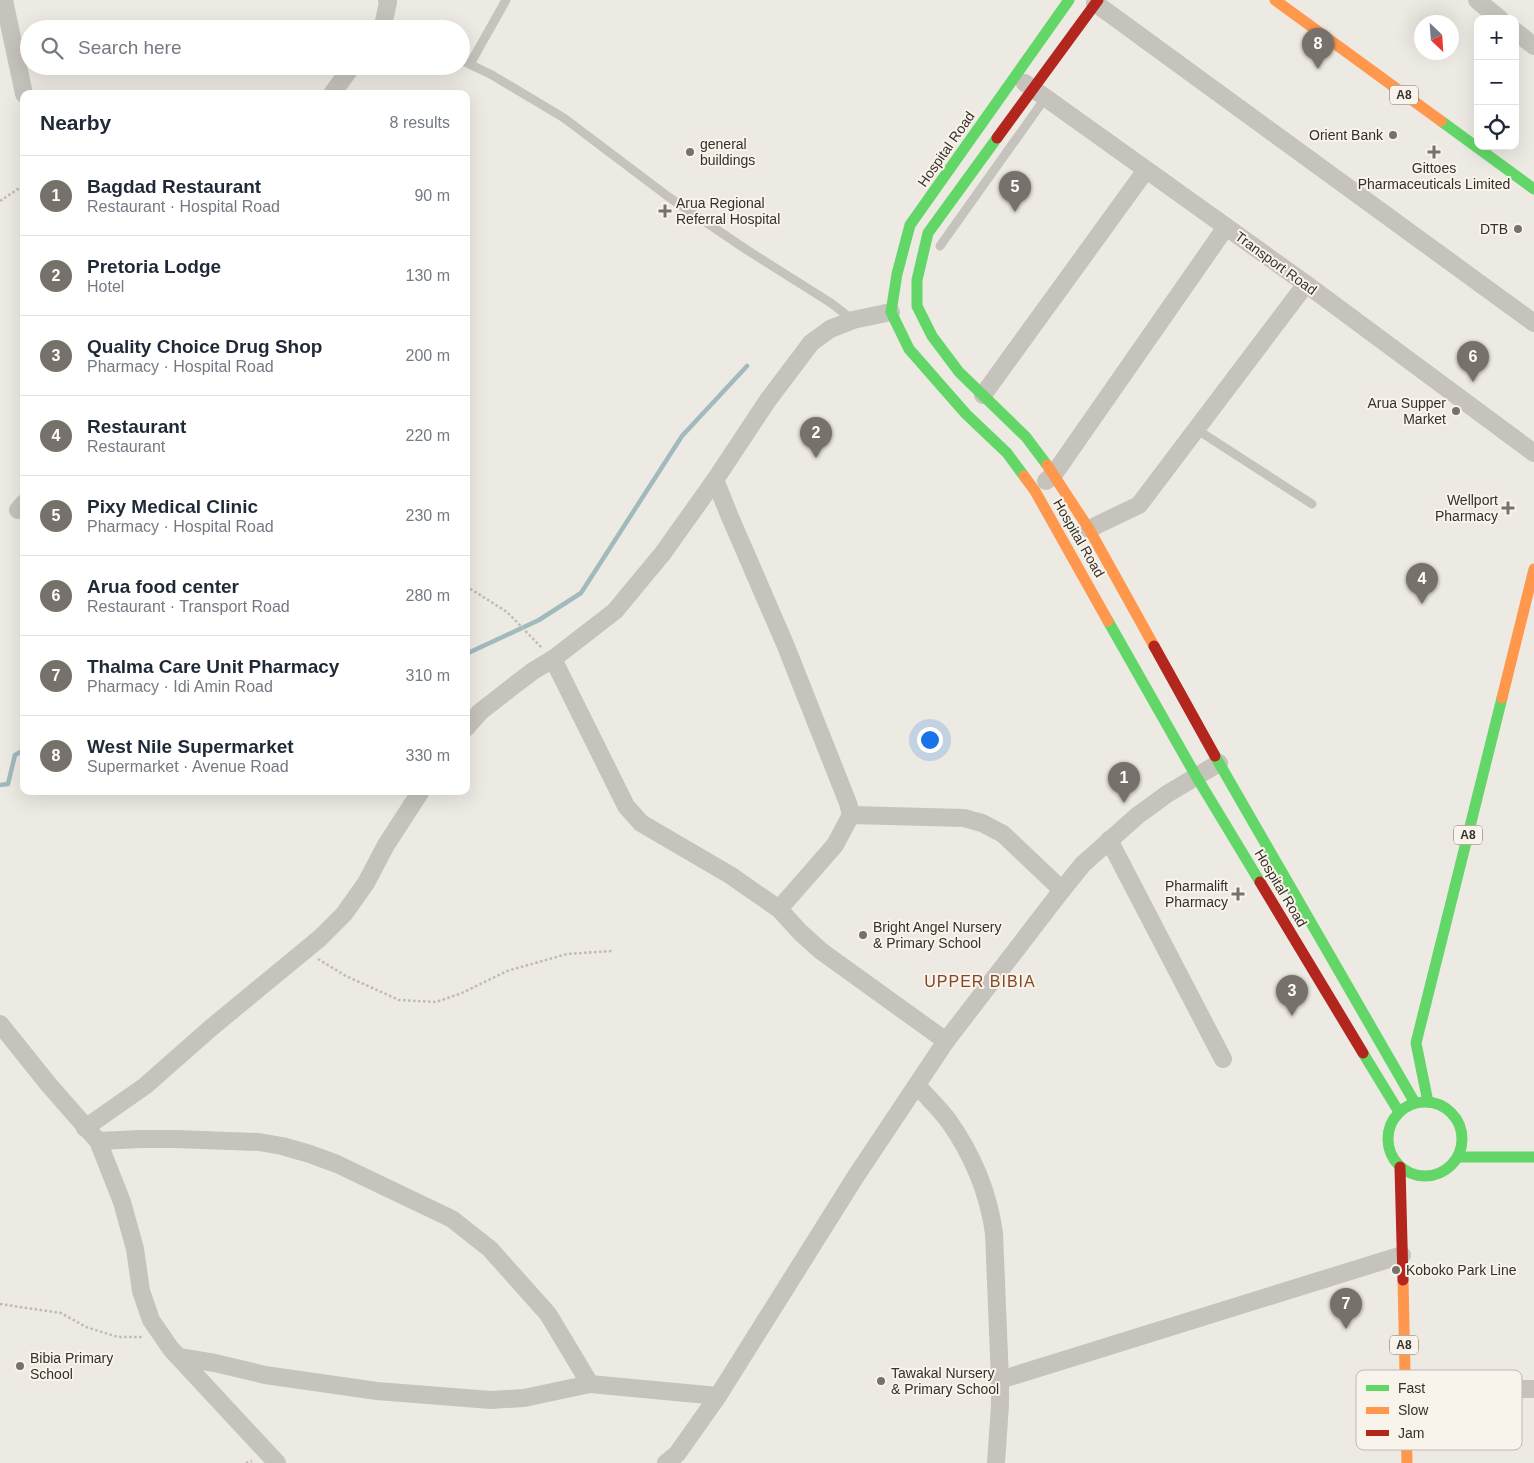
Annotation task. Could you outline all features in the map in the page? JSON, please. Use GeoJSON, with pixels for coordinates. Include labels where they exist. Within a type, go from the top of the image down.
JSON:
{"type":"FeatureCollection","features":[{"type":"Feature","properties":{"kind":"main road","name":"Hospital Road"},"geometry":{"type":"LineString","coordinates":[[1069,0],[910,225],[897,274],[891,312],[909,349],[966,414],[1007,454],[1035,491],[1196,776],[1399,1112]]}},
{"type":"Feature","properties":{"kind":"main road","name":"A8"},"geometry":{"type":"LineString","coordinates":[[1275,0],[1534,189]]}},
{"type":"Feature","properties":{"kind":"main road","name":"Hospital Road"},"geometry":{"type":"LineString","coordinates":[[1096,2],[1040,93],[928,233],[917,280],[917,306],[932,336],[959,372],[1026,436],[1054,474],[1089,529],[1219,763],[1415,1103]]}},
{"type":"Feature","properties":{"kind":"main road","name":"A8"},"geometry":{"type":"LineString","coordinates":[[1428,1102],[1416,1043],[1534,569]]}},
{"type":"Feature","properties":{"kind":"main road"},"geometry":{"type":"LineString","coordinates":[[1428,1102],[1442,1106],[1454,1115],[1461,1128],[1462,1143],[1458,1157],[1446,1170],[1429,1180],[1414,1175],[1400,1167],[1391,1155],[1387,1140],[1390,1125],[1399,1112],[1415,1103],[1428,1102]]}},
{"type":"Feature","properties":{"kind":"main road"},"geometry":{"type":"LineString","coordinates":[[1458,1157],[1534,1157]]}},
{"type":"Feature","properties":{"kind":"main road"},"geometry":{"type":"LineString","coordinates":[[1400,1167],[1402,1227]]}},
{"type":"Feature","properties":{"kind":"main road","name":"A8"},"geometry":{"type":"LineString","coordinates":[[1404,1370],[1402,1227],[1414,1206]]}},
{"type":"Feature","properties":{"kind":"main road","name":"A8"},"geometry":{"type":"LineString","coordinates":[[1406,1450],[1407,1463]]}},
{"type":"Feature","properties":{"kind":"street"},"geometry":{"type":"LineString","coordinates":[[4,0],[23,90]]}},
{"type":"Feature","properties":{"kind":"street"},"geometry":{"type":"LineString","coordinates":[[385,20],[388,0]]}},
{"type":"Feature","properties":{"kind":"street"},"geometry":{"type":"LineString","coordinates":[[1477,0],[1495,15]]}},
{"type":"Feature","properties":{"kind":"street"},"geometry":{"type":"LineString","coordinates":[[1096,2],[1534,323]]}},
{"type":"Feature","properties":{"kind":"street"},"geometry":{"type":"LineString","coordinates":[[1519,34],[1534,46]]}},
{"type":"Feature","properties":{"kind":"street"},"geometry":{"type":"LineString","coordinates":[[335,90],[346,75]]}},
{"type":"Feature","properties":{"kind":"street","name":"Transport Road"},"geometry":{"type":"LineString","coordinates":[[1015,76],[1306,284],[1534,452]]}},
{"type":"Feature","properties":{"kind":"street"},"geometry":{"type":"LineString","coordinates":[[983,395],[1146,170]]}},
{"type":"Feature","properties":{"kind":"street"},"geometry":{"type":"LineString","coordinates":[[1035,491],[1054,474],[1226,227]]}},
{"type":"Feature","properties":{"kind":"street"},"geometry":{"type":"LineString","coordinates":[[1089,529],[1139,505],[1306,284]]}},
{"type":"Feature","properties":{"kind":"street"},"geometry":{"type":"LineString","coordinates":[[470,723],[480,712],[512,687],[533,671],[553,660],[615,611],[663,553],[715,480],[768,400],[811,343],[830,329],[853,320],[891,312]]}},
{"type":"Feature","properties":{"kind":"street"},"geometry":{"type":"LineString","coordinates":[[715,480],[785,644],[848,803],[851,815],[835,845],[779,908]]}},
{"type":"Feature","properties":{"kind":"street"},"geometry":{"type":"LineString","coordinates":[[553,660],[626,806],[641,823],[730,874],[779,908],[800,932],[821,951],[946,1041]]}},
{"type":"Feature","properties":{"kind":"street"},"geometry":{"type":"LineString","coordinates":[[675,1460],[718,1396],[856,1176],[946,1041],[1062,890],[1083,864],[1137,816],[1196,776],[1219,763]]}},
{"type":"Feature","properties":{"kind":"street"},"geometry":{"type":"LineString","coordinates":[[85,1128],[145,1086],[212,1027],[320,938],[344,914],[366,883],[386,845],[418,795]]}},
{"type":"Feature","properties":{"kind":"street"},"geometry":{"type":"LineString","coordinates":[[851,815],[964,818],[982,823],[1003,834],[1062,890]]}},
{"type":"Feature","properties":{"kind":"street"},"geometry":{"type":"LineString","coordinates":[[1109,840],[1223,1059]]}},
{"type":"Feature","properties":{"kind":"street"},"geometry":{"type":"LineString","coordinates":[[0,1024],[85,1128],[98,1141],[122,1202],[135,1249],[141,1291],[151,1320],[179,1357],[277,1463]]}},
{"type":"Feature","properties":{"kind":"street"},"geometry":{"type":"LineString","coordinates":[[917,1085],[947,1119],[964,1144],[977,1170],[991,1210],[994,1233],[1000,1380],[996,1463]]}},
{"type":"Feature","properties":{"kind":"street"},"geometry":{"type":"LineString","coordinates":[[98,1141],[176,1139],[258,1142],[282,1146],[336,1164],[452,1219],[490,1249],[548,1314],[590,1384]]}},
{"type":"Feature","properties":{"kind":"street"},"geometry":{"type":"LineString","coordinates":[[1000,1380],[1402,1255]]}},
{"type":"Feature","properties":{"kind":"street"},"geometry":{"type":"LineString","coordinates":[[179,1357],[215,1363],[265,1375],[377,1391],[491,1400],[524,1398],[590,1384],[718,1396]]}},
{"type":"Feature","properties":{"kind":"lane"},"geometry":{"type":"LineString","coordinates":[[470,56],[506,0]]}},
{"type":"Feature","properties":{"kind":"lane"},"geometry":{"type":"LineString","coordinates":[[470,64],[564,118],[670,198],[831,303],[853,320]]}},
{"type":"Feature","properties":{"kind":"lane"},"geometry":{"type":"LineString","coordinates":[[940,246],[1040,93]]}},
{"type":"Feature","properties":{"kind":"lane"},"geometry":{"type":"LineString","coordinates":[[1196,429],[1312,504]]}},
{"type":"Feature","properties":{"kind":"path"},"geometry":{"type":"LineString","coordinates":[[0,201],[20,188]]}},
{"type":"Feature","properties":{"kind":"path"},"geometry":{"type":"LineString","coordinates":[[470,589],[506,612],[553,660]]}},
{"type":"Feature","properties":{"kind":"path"},"geometry":{"type":"LineString","coordinates":[[304,951],[346,976],[399,1000],[436,1002],[462,993],[507,971],[567,954],[612,951]]}},
{"type":"Feature","properties":{"kind":"path"},"geometry":{"type":"LineString","coordinates":[[0,1304],[61,1313],[86,1326],[118,1337],[164,1338]]}},
{"type":"Feature","properties":{"kind":"waterway"},"geometry":{"type":"LineString","coordinates":[[470,652],[539,620],[581,593],[682,436],[747,366]]}},
{"type":"Feature","properties":{"kind":"waterway"},"geometry":{"type":"LineString","coordinates":[[0,785],[8,784],[15,755],[20,752]]}},
{"type":"Feature","properties":{"kind":"traffic: fast"},"geometry":{"type":"LineString","coordinates":[[1024,476],[1007,453],[966,414],[909,349],[891,312],[897,274],[910,225],[1069,0]]}},
{"type":"Feature","properties":{"kind":"traffic: fast"},"geometry":{"type":"LineString","coordinates":[[1441,121],[1534,189]]}},
{"type":"Feature","properties":{"kind":"traffic: fast"},"geometry":{"type":"LineString","coordinates":[[997,138],[928,233],[917,280],[917,306],[932,336],[959,372],[1026,437],[1047,465]]}},
{"type":"Feature","properties":{"kind":"traffic: fast"},"geometry":{"type":"LineString","coordinates":[[1108,621],[1196,776],[1260,882]]}},
{"type":"Feature","properties":{"kind":"traffic: fast"},"geometry":{"type":"LineString","coordinates":[[1428,1102],[1416,1043],[1502,698]]}},
{"type":"Feature","properties":{"kind":"traffic: fast"},"geometry":{"type":"LineString","coordinates":[[1215,756],[1415,1103]]}},
{"type":"Feature","properties":{"kind":"traffic: fast"},"geometry":{"type":"LineString","coordinates":[[1363,1053],[1399,1112]]}},
{"type":"Feature","properties":{"kind":"traffic: fast"},"geometry":{"type":"LineString","coordinates":[[1425,1102],[1446,1108],[1456,1118],[1462,1139],[1456,1160],[1446,1170],[1425,1176],[1404,1170],[1394,1160],[1388,1139],[1394,1118],[1404,1108],[1425,1102]]}},
{"type":"Feature","properties":{"kind":"traffic: fast"},"geometry":{"type":"LineString","coordinates":[[1458,1157],[1534,1157]]}},
{"type":"Feature","properties":{"kind":"traffic: slow"},"geometry":{"type":"LineString","coordinates":[[1275,0],[1441,121]]}},
{"type":"Feature","properties":{"kind":"traffic: slow"},"geometry":{"type":"LineString","coordinates":[[1047,465],[1089,529],[1154,646]]}},
{"type":"Feature","properties":{"kind":"traffic: slow"},"geometry":{"type":"LineString","coordinates":[[1024,476],[1035,491],[1108,621]]}},
{"type":"Feature","properties":{"kind":"traffic: slow"},"geometry":{"type":"LineString","coordinates":[[1502,698],[1534,569]]}},
{"type":"Feature","properties":{"kind":"traffic: slow"},"geometry":{"type":"LineString","coordinates":[[1403,1280],[1405,1370]]}},
{"type":"Feature","properties":{"kind":"traffic: slow"},"geometry":{"type":"LineString","coordinates":[[1407,1450],[1407,1463]]}},
{"type":"Feature","properties":{"kind":"traffic: jam"},"geometry":{"type":"LineString","coordinates":[[997,138],[1098,0]]}},
{"type":"Feature","properties":{"kind":"traffic: jam"},"geometry":{"type":"LineString","coordinates":[[1154,646],[1215,756]]}},
{"type":"Feature","properties":{"kind":"traffic: jam"},"geometry":{"type":"LineString","coordinates":[[1260,882],[1363,1053]]}},
{"type":"Feature","properties":{"kind":"traffic: jam"},"geometry":{"type":"LineString","coordinates":[[1400,1167],[1403,1280]]}},
{"type":"Feature","properties":{"kind":"place","name":"West Nile Supermarket"},"geometry":{"type":"Point","coordinates":[1318,69]}},
{"type":"Feature","properties":{"kind":"place","name":"Orient Bank"},"geometry":{"type":"Point","coordinates":[1393,135]}},
{"type":"Feature","properties":{"kind":"place","name":"general buildings"},"geometry":{"type":"Point","coordinates":[690,152]}},
{"type":"Feature","properties":{"kind":"place","name":"Gittoes Pharmaceuticals Limited"},"geometry":{"type":"Point","coordinates":[1434,152]}},
{"type":"Feature","properties":{"kind":"place","name":"Arua Regional Referral Hospital"},"geometry":{"type":"Point","coordinates":[665,211]}},
{"type":"Feature","properties":{"kind":"place","name":"Pixy Medical Clinic"},"geometry":{"type":"Point","coordinates":[1015,212]}},
{"type":"Feature","properties":{"kind":"place","name":"DTB"},"geometry":{"type":"Point","coordinates":[1518,229]}},
{"type":"Feature","properties":{"kind":"place","name":"Arua food center"},"geometry":{"type":"Point","coordinates":[1473,382]}},
{"type":"Feature","properties":{"kind":"place","name":"Arua Supper Market"},"geometry":{"type":"Point","coordinates":[1456,411]}},
{"type":"Feature","properties":{"kind":"place","name":"Pretoria Lodge"},"geometry":{"type":"Point","coordinates":[816,458]}},
{"type":"Feature","properties":{"kind":"place","name":"Wellport Pharmacy"},"geometry":{"type":"Point","coordinates":[1508,508]}},
{"type":"Feature","properties":{"kind":"place","name":"Restaurant"},"geometry":{"type":"Point","coordinates":[1422,604]}},
{"type":"Feature","properties":{"kind":"place","name":"Bagdad Restaurant"},"geometry":{"type":"Point","coordinates":[1124,803]}},
{"type":"Feature","properties":{"kind":"place","name":"Pharmalift Pharmacy"},"geometry":{"type":"Point","coordinates":[1238,894]}},
{"type":"Feature","properties":{"kind":"place","name":"Bright Angel Nursery & Primary School"},"geometry":{"type":"Point","coordinates":[863,935]}},
{"type":"Feature","properties":{"kind":"place","name":"Quality Choice Drug Shop"},"geometry":{"type":"Point","coordinates":[1292,1016]}},
{"type":"Feature","properties":{"kind":"place","name":"Koboko Park Line"},"geometry":{"type":"Point","coordinates":[1396,1270]}},
{"type":"Feature","properties":{"kind":"place","name":"Thalma Care Unit Pharmacy"},"geometry":{"type":"Point","coordinates":[1346,1329]}},
{"type":"Feature","properties":{"kind":"place","name":"Bibia Primary School"},"geometry":{"type":"Point","coordinates":[20,1366]}},
{"type":"Feature","properties":{"kind":"place","name":"Tawakal Nursery & Primary School"},"geometry":{"type":"Point","coordinates":[881,1381]}},
{"type":"Feature","properties":{"kind":"district","name":"UPPER BIBIA"},"geometry":{"type":"Point","coordinates":[980,981]}}]}
